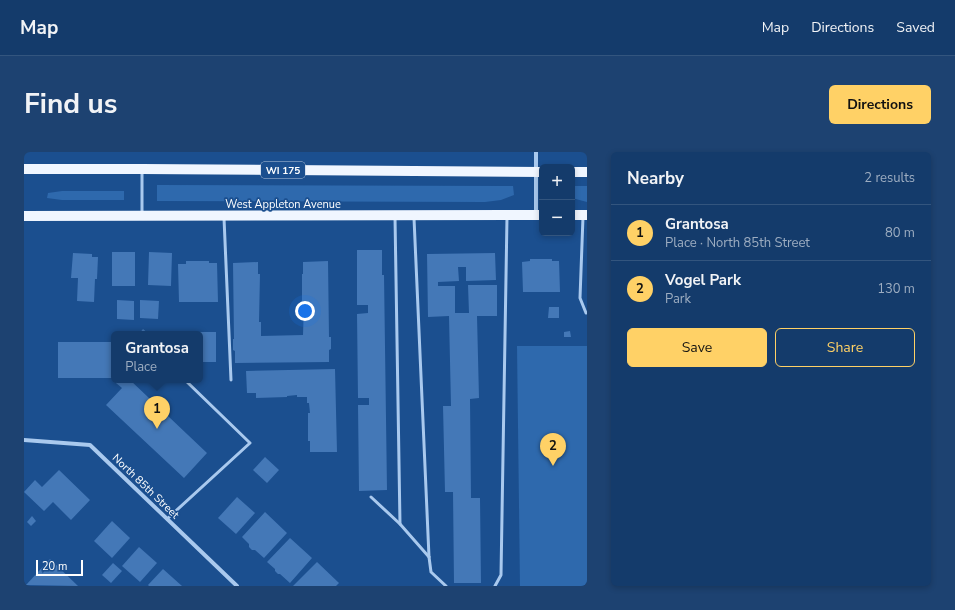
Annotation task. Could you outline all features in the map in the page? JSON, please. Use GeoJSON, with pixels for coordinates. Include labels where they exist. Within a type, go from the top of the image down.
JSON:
{"type":"FeatureCollection","features":[{"type":"Feature","properties":{"kind":"main road","name":"WI 175"},"geometry":{"type":"LineString","coordinates":[[24,170],[142,169],[539,172]]}},
{"type":"Feature","properties":{"kind":"main road"},"geometry":{"type":"LineString","coordinates":[[575,172],[587,172]]}},
{"type":"Feature","properties":{"kind":"main road","name":"West Appleton Avenue"},"geometry":{"type":"LineString","coordinates":[[24,216],[539,215]]}},
{"type":"Feature","properties":{"kind":"street"},"geometry":{"type":"LineString","coordinates":[[536,152],[539,172]]}},
{"type":"Feature","properties":{"kind":"street","name":"North 85th Street"},"geometry":{"type":"LineString","coordinates":[[24,440],[90,446],[237,586]]}},
{"type":"Feature","properties":{"kind":"lane"},"geometry":{"type":"LineString","coordinates":[[142,169],[142,216]]}},
{"type":"Feature","properties":{"kind":"lane"},"geometry":{"type":"LineString","coordinates":[[585,215],[580,298],[586,313]]}},
{"type":"Feature","properties":{"kind":"lane"},"geometry":{"type":"LineString","coordinates":[[224,216],[231,380]]}},
{"type":"Feature","properties":{"kind":"lane"},"geometry":{"type":"LineString","coordinates":[[395,216],[400,524]]}},
{"type":"Feature","properties":{"kind":"lane"},"geometry":{"type":"LineString","coordinates":[[414,216],[418,270],[429,557],[431,572],[446,586]]}},
{"type":"Feature","properties":{"kind":"lane"},"geometry":{"type":"LineString","coordinates":[[495,586],[501,575],[506,216]]}},
{"type":"Feature","properties":{"kind":"lane"},"geometry":{"type":"LineString","coordinates":[[167,519],[250,443],[188,383]]}},
{"type":"Feature","properties":{"kind":"lane"},"geometry":{"type":"LineString","coordinates":[[371,497],[400,524],[429,557]]}},
{"type":"Feature","properties":{"kind":"shaded area"},"geometry":{"type":"Polygon","coordinates":[[[157,185],[513,186],[514,195],[501,200],[485,202],[157,201],[157,185]]]}},
{"type":"Feature","properties":{"kind":"shaded area"},"geometry":{"type":"Polygon","coordinates":[[[575,186],[587,186],[587,202],[575,199],[575,186]]]}},
{"type":"Feature","properties":{"kind":"shaded area"},"geometry":{"type":"Polygon","coordinates":[[[62,191],[124,191],[124,200],[62,200],[47,198],[48,193],[62,191]]]}},
{"type":"Feature","properties":{"kind":"shaded area"},"geometry":{"type":"Polygon","coordinates":[[[517,346],[587,346],[587,586],[520,586],[517,346]]]}},
{"type":"Feature","properties":{"kind":"building"},"geometry":{"type":"Polygon","coordinates":[[[357,250],[382,250],[382,275],[384,275],[387,490],[359,491],[358,405],[369,405],[369,398],[358,398],[357,314],[368,313],[368,305],[357,305],[357,250]]]}},
{"type":"Feature","properties":{"kind":"building"},"geometry":{"type":"Polygon","coordinates":[[[112,252],[135,252],[135,286],[112,286],[112,252]]]}},
{"type":"Feature","properties":{"kind":"building"},"geometry":{"type":"Polygon","coordinates":[[[149,252],[172,253],[171,286],[148,285],[149,252]]]}},
{"type":"Feature","properties":{"kind":"building"},"geometry":{"type":"Polygon","coordinates":[[[73,253],[92,254],[92,257],[98,257],[94,302],[77,301],[78,278],[71,278],[73,253]]]}},
{"type":"Feature","properties":{"kind":"building"},"geometry":{"type":"Polygon","coordinates":[[[495,253],[496,280],[466,281],[466,267],[458,267],[459,281],[438,282],[438,286],[455,286],[455,313],[469,313],[468,285],[497,285],[497,316],[477,316],[479,398],[470,399],[471,498],[480,498],[481,583],[454,583],[453,492],[445,492],[443,406],[451,406],[449,316],[428,317],[427,254],[495,253]]]}},
{"type":"Feature","properties":{"kind":"building"},"geometry":{"type":"Polygon","coordinates":[[[530,259],[552,259],[552,261],[559,261],[560,292],[523,292],[522,262],[530,261],[530,259]]]}},
{"type":"Feature","properties":{"kind":"building"},"geometry":{"type":"Polygon","coordinates":[[[186,261],[209,261],[209,263],[217,263],[218,302],[179,302],[178,264],[186,264],[186,261]]]}},
{"type":"Feature","properties":{"kind":"building"},"geometry":{"type":"Polygon","coordinates":[[[328,261],[329,337],[331,337],[329,362],[235,363],[235,351],[233,350],[233,263],[258,262],[258,274],[260,274],[259,322],[261,322],[261,336],[303,335],[303,262],[328,261]]]}},
{"type":"Feature","properties":{"kind":"building"},"geometry":{"type":"Polygon","coordinates":[[[117,300],[134,301],[134,320],[117,319],[117,300]]]}},
{"type":"Feature","properties":{"kind":"building"},"geometry":{"type":"Polygon","coordinates":[[[140,300],[159,301],[158,319],[140,318],[140,300]]]}},
{"type":"Feature","properties":{"kind":"building"},"geometry":{"type":"Polygon","coordinates":[[[549,307],[559,307],[559,318],[548,318],[549,307]]]}},
{"type":"Feature","properties":{"kind":"building"},"geometry":{"type":"Polygon","coordinates":[[[570,331],[571,337],[564,337],[564,332],[570,331]]]}},
{"type":"Feature","properties":{"kind":"building"},"geometry":{"type":"Polygon","coordinates":[[[203,332],[216,332],[216,362],[203,362],[203,332]]]}},
{"type":"Feature","properties":{"kind":"building"},"geometry":{"type":"Polygon","coordinates":[[[58,342],[111,342],[111,378],[58,378],[58,342]]]}},
{"type":"Feature","properties":{"kind":"building"},"geometry":{"type":"Polygon","coordinates":[[[335,369],[337,452],[310,452],[310,441],[308,441],[308,413],[310,413],[307,397],[297,397],[297,395],[287,397],[256,398],[256,393],[247,393],[246,371],[335,369]]]}},
{"type":"Feature","properties":{"kind":"building"},"geometry":{"type":"Polygon","coordinates":[[[116,383],[133,383],[207,453],[184,478],[106,405],[122,388],[116,383]]]}},
{"type":"Feature","properties":{"kind":"building"},"geometry":{"type":"Polygon","coordinates":[[[265,457],[279,470],[267,483],[253,470],[265,457]]]}},
{"type":"Feature","properties":{"kind":"building"},"geometry":{"type":"Polygon","coordinates":[[[59,470],[90,500],[71,520],[53,502],[44,511],[24,492],[35,480],[42,487],[59,470]]]}},
{"type":"Feature","properties":{"kind":"building"},"geometry":{"type":"Polygon","coordinates":[[[237,497],[255,513],[236,534],[218,518],[237,497]]]}},
{"type":"Feature","properties":{"kind":"building"},"geometry":{"type":"Polygon","coordinates":[[[265,512],[287,533],[264,558],[255,550],[252,550],[249,547],[249,544],[242,537],[265,512]]]}},
{"type":"Feature","properties":{"kind":"building"},"geometry":{"type":"Polygon","coordinates":[[[32,516],[36,521],[31,526],[27,522],[32,516]]]}},
{"type":"Feature","properties":{"kind":"building"},"geometry":{"type":"Polygon","coordinates":[[[112,521],[130,538],[112,558],[94,541],[112,521]]]}},
{"type":"Feature","properties":{"kind":"building"},"geometry":{"type":"Polygon","coordinates":[[[290,538],[312,558],[290,583],[278,574],[267,562],[290,538]]]}},
{"type":"Feature","properties":{"kind":"building"},"geometry":{"type":"Polygon","coordinates":[[[139,547],[157,563],[140,582],[122,566],[139,547]]]}},
{"type":"Feature","properties":{"kind":"building"},"geometry":{"type":"Polygon","coordinates":[[[50,559],[78,586],[26,585],[50,559]]]}},
{"type":"Feature","properties":{"kind":"building"},"geometry":{"type":"Polygon","coordinates":[[[317,562],[339,583],[336,586],[293,586],[317,562]]]}},
{"type":"Feature","properties":{"kind":"building"},"geometry":{"type":"Polygon","coordinates":[[[113,563],[122,571],[111,583],[102,575],[113,563]]]}},
{"type":"Feature","properties":{"kind":"building"},"geometry":{"type":"Polygon","coordinates":[[[163,569],[182,586],[149,586],[148,585],[163,569]]]}},
{"type":"Feature","properties":{"kind":"place","name":"Grantosa"},"geometry":{"type":"Point","coordinates":[157,429]}},
{"type":"Feature","properties":{"kind":"place","name":"Vogel Park"},"geometry":{"type":"Point","coordinates":[553,466]}}]}
